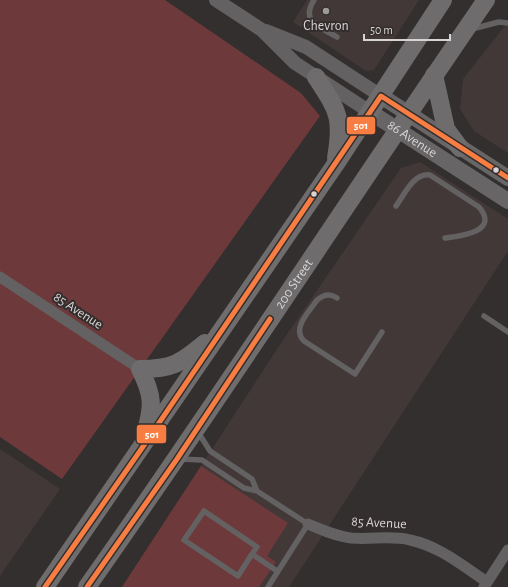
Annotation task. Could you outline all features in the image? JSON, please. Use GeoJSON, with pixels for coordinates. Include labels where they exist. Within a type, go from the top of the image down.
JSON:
{"type":"FeatureCollection","features":[{"type":"Feature","properties":{"kind":"main road"},"geometry":{"type":"LineString","coordinates":[[45,587],[140,451],[221,330],[335,165],[444,0]]}},
{"type":"Feature","properties":{"kind":"main road","name":"200 Street"},"geometry":{"type":"LineString","coordinates":[[86,587],[197,429],[486,0]]}},
{"type":"Feature","properties":{"kind":"main road"},"geometry":{"type":"LineString","coordinates":[[434,76],[446,129],[460,148]]}},
{"type":"Feature","properties":{"kind":"main road"},"geometry":{"type":"LineString","coordinates":[[316,77],[337,111],[340,133],[335,165]]}},
{"type":"Feature","properties":{"kind":"main road","name":"86 Avenue"},"geometry":{"type":"LineString","coordinates":[[381,96],[508,178]]}},
{"type":"Feature","properties":{"kind":"main road","name":"86 Avenue"},"geometry":{"type":"LineString","coordinates":[[370,112],[508,201]]}},
{"type":"Feature","properties":{"kind":"main road"},"geometry":{"type":"LineString","coordinates":[[140,451],[152,410],[150,388],[140,369],[164,369],[187,359],[221,330]]}},
{"type":"Feature","properties":{"kind":"street","name":"86 Avenue"},"geometry":{"type":"LineString","coordinates":[[216,0],[262,30],[295,63],[370,112]]}},
{"type":"Feature","properties":{"kind":"street","name":"86 Avenue"},"geometry":{"type":"LineString","coordinates":[[262,30],[306,47],[381,96]]}},
{"type":"Feature","properties":{"kind":"street","name":"85 Avenue"},"geometry":{"type":"LineString","coordinates":[[0,277],[140,369]]}},
{"type":"Feature","properties":{"kind":"street","name":"85 Avenue"},"geometry":{"type":"LineString","coordinates":[[308,524],[330,534],[352,538],[402,539],[424,543],[445,554],[485,585]]}},
{"type":"Feature","properties":{"kind":"street"},"geometry":{"type":"LineString","coordinates":[[485,585],[508,550]]}},
{"type":"Feature","properties":{"kind":"lane"},"geometry":{"type":"LineString","coordinates":[[314,0],[308,9],[308,16],[312,22],[337,37]]}},
{"type":"Feature","properties":{"kind":"lane"},"geometry":{"type":"LineString","coordinates":[[464,31],[499,22],[508,23]]}},
{"type":"Feature","properties":{"kind":"lane"},"geometry":{"type":"LineString","coordinates":[[396,206],[413,181],[425,174],[430,175],[480,207],[483,212],[484,223],[478,230],[472,234],[445,238]]}},
{"type":"Feature","properties":{"kind":"lane"},"geometry":{"type":"LineString","coordinates":[[337,298],[329,295],[321,296],[317,300],[299,327],[300,335],[304,341],[355,374],[382,332]]}},
{"type":"Feature","properties":{"kind":"lane"},"geometry":{"type":"LineString","coordinates":[[484,316],[508,332]]}},
{"type":"Feature","properties":{"kind":"lane"},"geometry":{"type":"LineString","coordinates":[[197,429],[210,451],[252,479],[257,491]]}},
{"type":"Feature","properties":{"kind":"lane"},"geometry":{"type":"LineString","coordinates":[[176,459],[202,460],[244,488],[257,491],[308,524],[268,587]]}},
{"type":"Feature","properties":{"kind":"lane"},"geometry":{"type":"LineString","coordinates":[[204,511],[257,547],[252,554],[238,576],[184,540],[204,511]]}},
{"type":"Feature","properties":{"kind":"lane"},"geometry":{"type":"LineString","coordinates":[[252,554],[278,571]]}},
{"type":"Feature","properties":{"kind":"shaded area"},"geometry":{"type":"Polygon","coordinates":[[[0,0],[165,0],[301,93],[320,116],[62,479],[0,437],[0,0]]]}},
{"type":"Feature","properties":{"kind":"shaded area"},"geometry":{"type":"Polygon","coordinates":[[[307,0],[419,0],[374,70],[366,71],[293,22],[307,0]]]}},
{"type":"Feature","properties":{"kind":"shaded area"},"geometry":{"type":"Polygon","coordinates":[[[508,22],[508,153],[474,131],[460,109],[463,79],[508,22]]]}},
{"type":"Feature","properties":{"kind":"shaded area"},"geometry":{"type":"Polygon","coordinates":[[[420,162],[508,219],[508,251],[289,587],[122,587],[283,340],[401,168],[420,162]]]}},
{"type":"Feature","properties":{"kind":"shaded area"},"geometry":{"type":"Polygon","coordinates":[[[0,449],[60,489],[0,576],[0,449]]]}},
{"type":"Feature","properties":{"kind":"shaded area"},"geometry":{"type":"Polygon","coordinates":[[[201,466],[288,523],[267,556],[276,562],[259,587],[122,587],[201,466]]]}},
{"type":"Feature","properties":{"kind":"transit line","name":"501"},"geometry":{"type":"LineString","coordinates":[[45,587],[140,451],[381,96],[508,178]]}},
{"type":"Feature","properties":{"kind":"transit line","name":"501"},"geometry":{"type":"LineString","coordinates":[[87,587],[177,459],[270,319]]}},
{"type":"Feature","properties":{"kind":"place","name":"Chevron"},"geometry":{"type":"Point","coordinates":[326,11]}}]}
